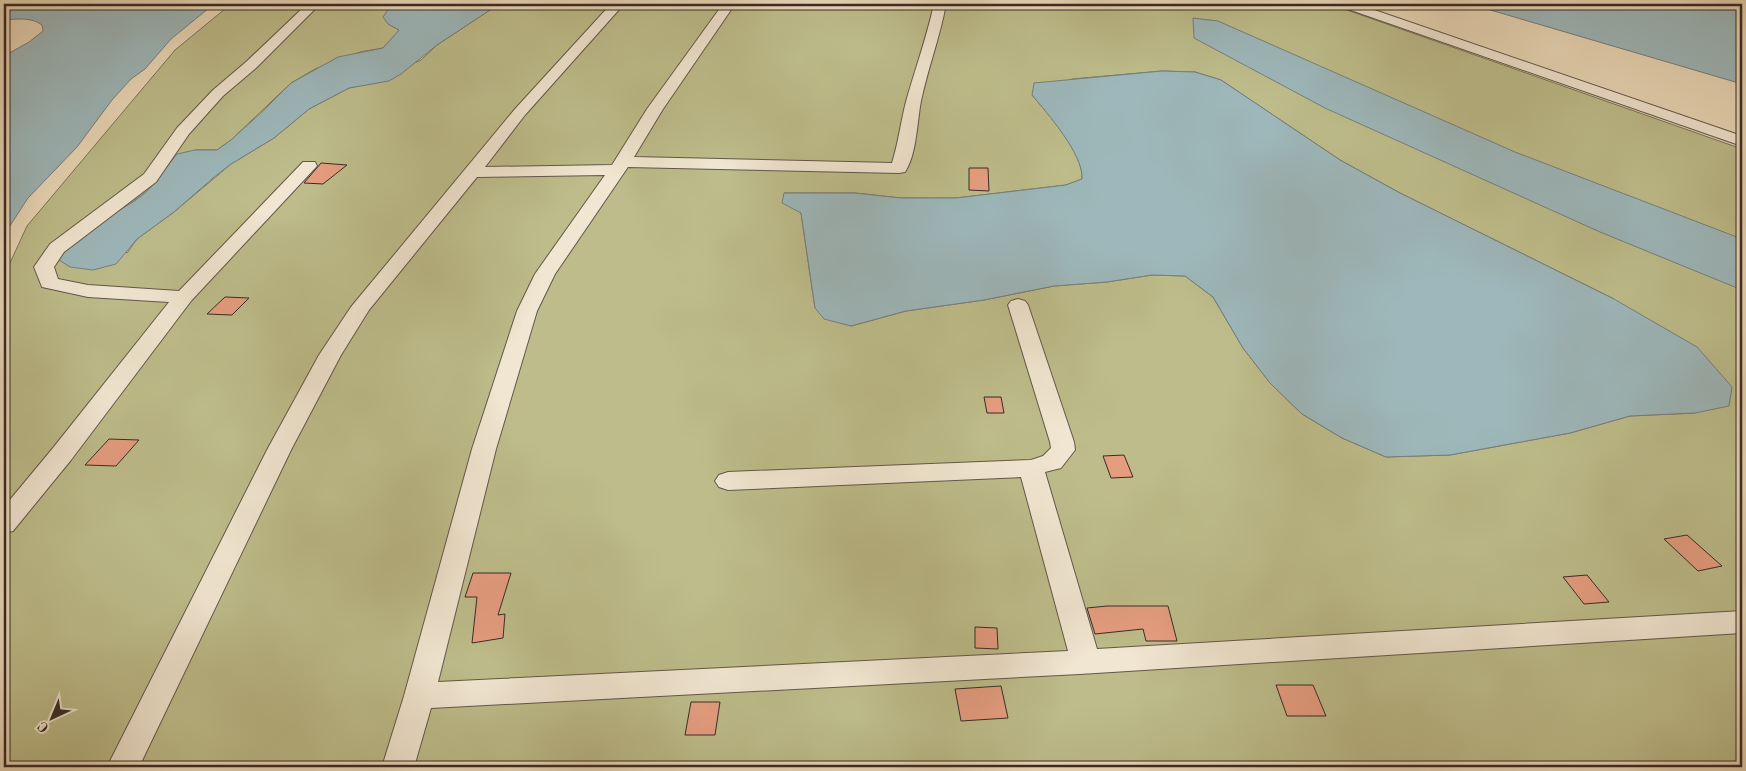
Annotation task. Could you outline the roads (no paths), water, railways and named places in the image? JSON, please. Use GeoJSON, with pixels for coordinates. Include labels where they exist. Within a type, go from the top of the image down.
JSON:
{"type":"FeatureCollection","features":[{"type":"Feature","properties":{"kind":"lane"},"geometry":{"type":"LineString","coordinates":[[184,298],[88,291],[49,283],[44,267],[57,248],[150,178],[183,131],[218,92],[251,65],[314,4]]}},
{"type":"Feature","properties":{"kind":"lane"},"geometry":{"type":"LineString","coordinates":[[123,767],[279,450],[330,355],[361,307],[474,172],[520,112],[618,4]]}},
{"type":"Feature","properties":{"kind":"lane"},"geometry":{"type":"LineString","coordinates":[[398,767],[419,696],[484,449],[527,311],[545,274],[620,166],[655,109],[729,4]]}},
{"type":"Feature","properties":{"kind":"lane"},"geometry":{"type":"LineString","coordinates":[[474,172],[620,166],[899,168],[907,140],[914,100],[936,25],[940,4]]}},
{"type":"Feature","properties":{"kind":"lane"},"geometry":{"type":"LineString","coordinates":[[1346,4],[1742,141]]}},
{"type":"Feature","properties":{"kind":"lane"},"geometry":{"type":"LineString","coordinates":[[4,524],[62,454],[184,298],[309,166]]}},
{"type":"Feature","properties":{"kind":"lane"},"geometry":{"type":"LineString","coordinates":[[728,481],[1031,468],[1052,462],[1063,450],[1062,442],[1018,305]]}},
{"type":"Feature","properties":{"kind":"lane"},"geometry":{"type":"LineString","coordinates":[[1031,468],[1086,661]]}},
{"type":"Feature","properties":{"kind":"lane"},"geometry":{"type":"LineString","coordinates":[[419,696],[750,680],[1439,642],[1742,622]]}},
{"type":"Feature","properties":{"kind":"water"},"geometry":{"type":"Polygon","coordinates":[[[4,4],[214,4],[171,39],[145,69],[131,79],[112,100],[77,147],[28,198],[4,235],[4,56],[29,42],[43,31],[42,25],[38,22],[24,19],[4,20],[4,4]]]}},
{"type":"Feature","properties":{"kind":"water"},"geometry":{"type":"Polygon","coordinates":[[[395,4],[499,4],[437,45],[401,74],[389,81],[349,88],[309,109],[274,138],[231,164],[174,212],[137,239],[116,264],[93,270],[70,267],[59,260],[68,243],[76,235],[145,193],[177,154],[195,150],[217,150],[231,140],[291,83],[338,57],[383,48],[399,30],[388,24],[383,17],[389,8],[395,4]]]}},
{"type":"Feature","properties":{"kind":"water"},"geometry":{"type":"Polygon","coordinates":[[[1470,4],[1742,4],[1742,84],[1470,4]]]}},
{"type":"Feature","properties":{"kind":"water"},"geometry":{"type":"Polygon","coordinates":[[[1193,18],[1218,21],[1515,152],[1742,239],[1742,290],[1600,232],[1325,108],[1194,38],[1193,18]]]}},
{"type":"Feature","properties":{"kind":"water"},"geometry":{"type":"Polygon","coordinates":[[[1162,71],[1195,72],[1221,80],[1340,160],[1400,193],[1614,299],[1697,347],[1732,387],[1729,406],[1695,413],[1630,416],[1570,433],[1450,455],[1386,457],[1342,438],[1302,414],[1270,383],[1243,348],[1213,297],[1185,276],[1152,275],[1107,282],[1054,286],[984,300],[906,311],[851,326],[824,319],[815,308],[801,213],[782,203],[784,193],[855,193],[901,198],[956,198],[1066,185],[1082,179],[1081,169],[1071,147],[1032,95],[1034,83],[1162,71]]]}}]}
